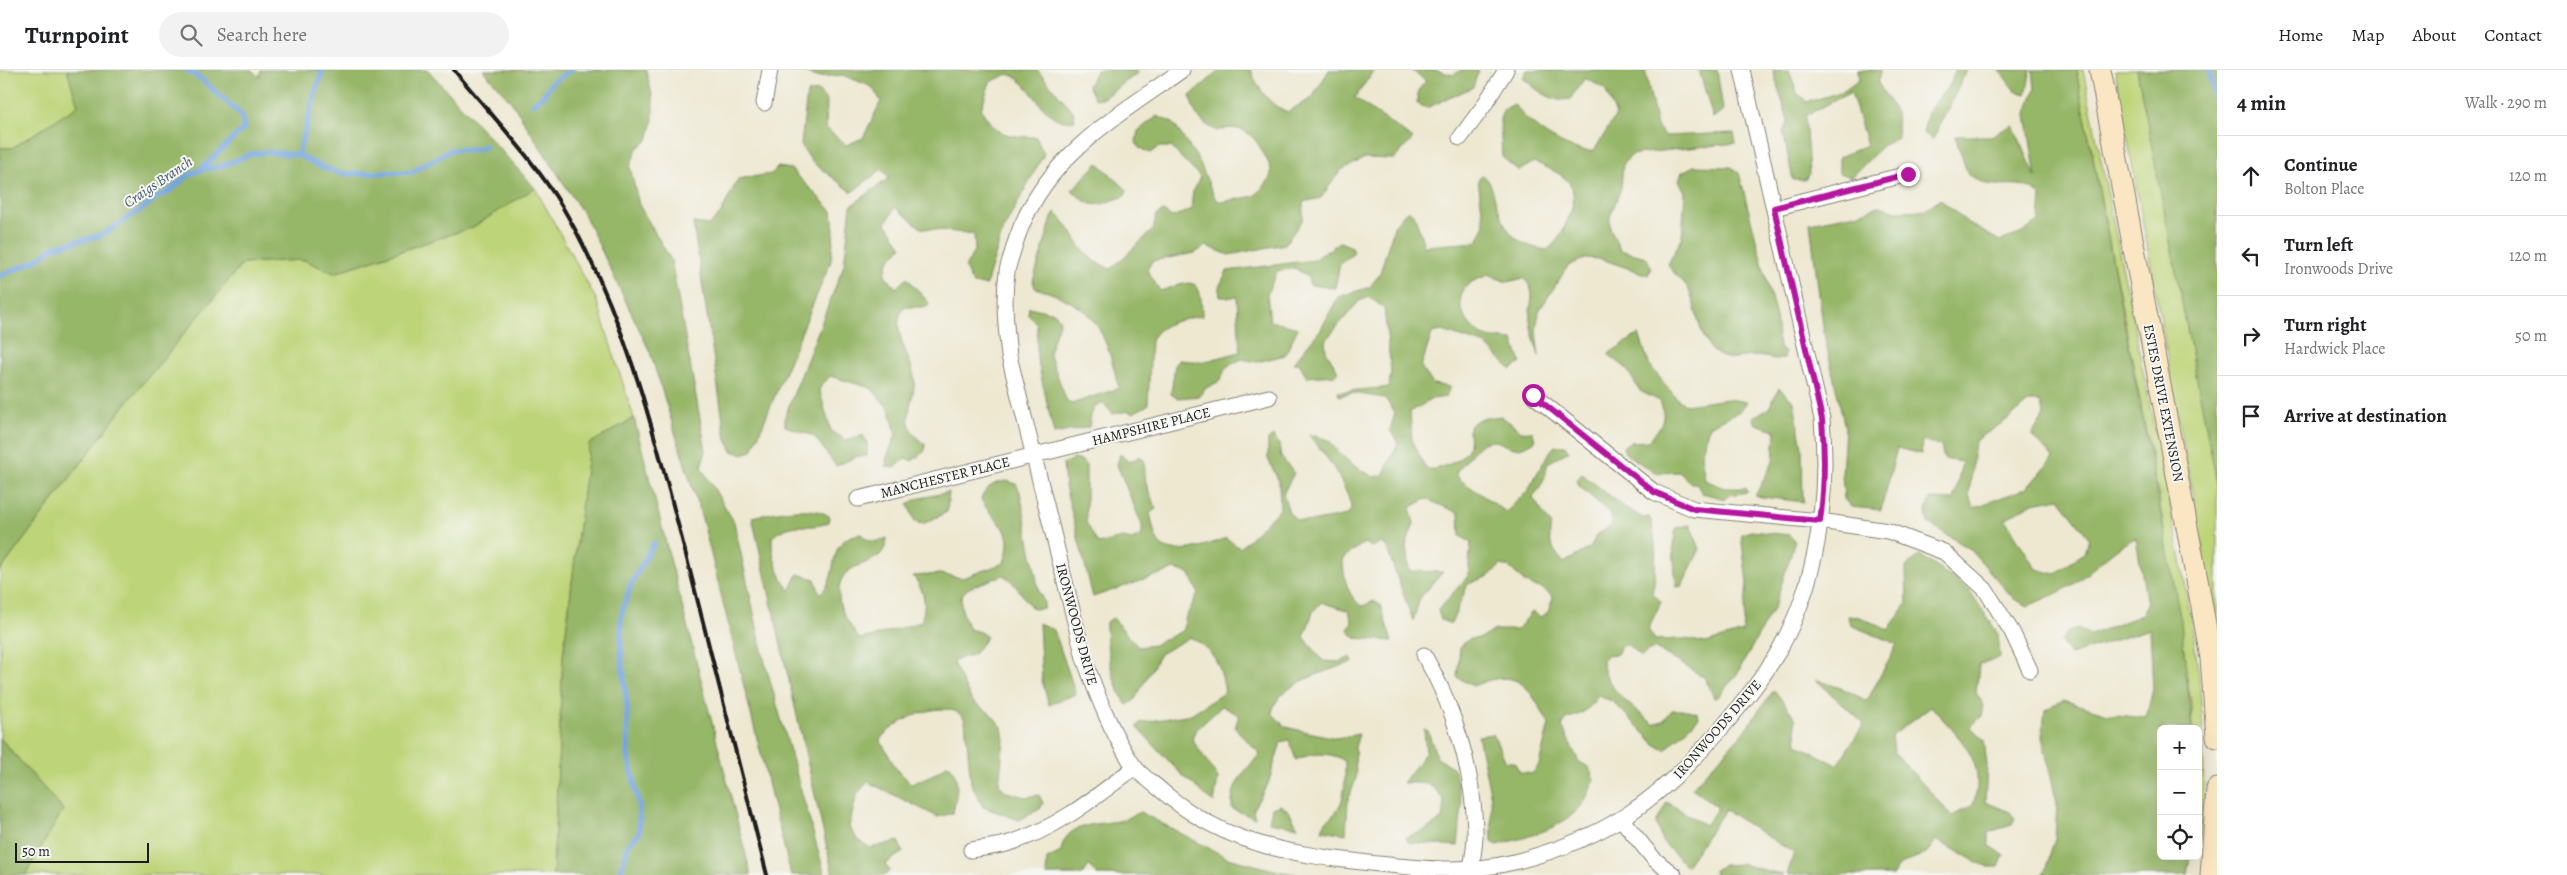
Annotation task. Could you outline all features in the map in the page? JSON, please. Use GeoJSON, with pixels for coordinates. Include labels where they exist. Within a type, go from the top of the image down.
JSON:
{"type":"FeatureCollection","features":[{"type":"Feature","properties":{"kind":"main road","name":"ESTES DRIVE EXTENSION"},"geometry":{"type":"LineString","coordinates":[[2100,70],[2211,658],[2217,737]]}},
{"type":"Feature","properties":{"kind":"main road"},"geometry":{"type":"LineString","coordinates":[[2211,875],[2217,789]]}},
{"type":"Feature","properties":{"kind":"street"},"geometry":{"type":"LineString","coordinates":[[764,103],[770,70]]}},
{"type":"Feature","properties":{"kind":"street","name":"IRONWOODS DRIVE"},"geometry":{"type":"LineString","coordinates":[[1182,70],[1104,125],[1070,154],[1041,187],[1020,228],[1007,271],[1005,313],[1009,356],[1084,658],[1098,700],[1135,767],[1168,796],[1206,823],[1246,841],[1299,855],[1470,872],[1513,862],[1590,837],[1622,820],[1681,774],[1752,693],[1778,652],[1791,625],[1807,582],[1820,521],[1825,462],[1822,419],[1742,70]]}},
{"type":"Feature","properties":{"kind":"street"},"geometry":{"type":"LineString","coordinates":[[1460,138],[1483,107],[1506,70]]}},
{"type":"Feature","properties":{"kind":"street"},"geometry":{"type":"LineString","coordinates":[[1774,208],[1908,174]]}},
{"type":"Feature","properties":{"kind":"street"},"geometry":{"type":"LineString","coordinates":[[1533,395],[1654,492],[1694,509],[1820,521],[1888,531],[1944,552],[1985,589],[2012,632],[2030,670]]}},
{"type":"Feature","properties":{"kind":"street","name":"HAMPSHIRE PLACE"},"geometry":{"type":"LineString","coordinates":[[1033,455],[1269,397]]}},
{"type":"Feature","properties":{"kind":"street","name":"MANCHESTER PLACE"},"geometry":{"type":"LineString","coordinates":[[858,499],[1033,455]]}},
{"type":"Feature","properties":{"kind":"street"},"geometry":{"type":"LineString","coordinates":[[1424,655],[1440,681],[1454,716],[1472,795],[1475,831],[1470,872]]}},
{"type":"Feature","properties":{"kind":"street"},"geometry":{"type":"LineString","coordinates":[[971,850],[1006,844],[1071,814],[1135,767]]}},
{"type":"Feature","properties":{"kind":"street"},"geometry":{"type":"LineString","coordinates":[[1622,820],[1654,859],[1674,875]]}},
{"type":"Feature","properties":{"kind":"green space"},"geometry":{"type":"Polygon","coordinates":[[[0,70],[67,70],[79,106],[12,148],[0,148],[0,70]]]}},
{"type":"Feature","properties":{"kind":"green space"},"geometry":{"type":"Polygon","coordinates":[[[67,70],[252,70],[259,77],[261,70],[428,70],[535,188],[473,227],[334,273],[304,260],[243,263],[124,406],[0,571],[0,148],[12,148],[78,106],[67,70]]]}},
{"type":"Feature","properties":{"kind":"green space"},"geometry":{"type":"Polygon","coordinates":[[[483,70],[646,70],[653,99],[653,121],[648,140],[637,148],[630,167],[639,205],[671,260],[706,451],[701,467],[734,522],[764,659],[825,875],[791,875],[703,522],[650,352],[586,218],[510,100],[483,70]]]}},
{"type":"Feature","properties":{"kind":"green space"},"geometry":{"type":"Polygon","coordinates":[[[801,70],[1037,70],[1073,111],[1075,120],[1065,121],[1056,118],[1047,112],[1017,78],[1008,74],[990,82],[981,109],[992,125],[1010,135],[1036,137],[1044,154],[1003,230],[986,285],[973,284],[965,268],[975,249],[974,234],[921,228],[895,207],[886,223],[902,247],[888,262],[885,275],[896,288],[907,278],[929,303],[926,307],[904,307],[900,315],[899,323],[902,341],[914,377],[909,423],[911,430],[925,444],[925,451],[912,461],[906,458],[895,468],[887,467],[886,459],[896,435],[890,410],[871,388],[830,376],[819,389],[831,431],[846,440],[863,435],[867,443],[867,456],[858,456],[836,466],[814,436],[785,426],[785,416],[844,265],[851,206],[889,178],[882,169],[852,192],[812,162],[801,145],[807,93],[818,91],[827,101],[826,128],[846,145],[863,138],[881,101],[872,87],[843,75],[816,77],[801,70]]]}},
{"type":"Feature","properties":{"kind":"green space"},"geometry":{"type":"Polygon","coordinates":[[[1097,70],[1137,70],[1138,73],[1103,98],[1095,99],[1088,86],[1097,70]]]}},
{"type":"Feature","properties":{"kind":"green space"},"geometry":{"type":"Polygon","coordinates":[[[1220,70],[1251,70],[1256,83],[1270,101],[1287,112],[1312,98],[1329,70],[1374,70],[1355,98],[1413,139],[1394,159],[1365,158],[1341,170],[1321,198],[1303,202],[1303,219],[1285,244],[1229,255],[1206,246],[1195,253],[1152,261],[1147,270],[1160,291],[1188,283],[1197,287],[1200,293],[1202,316],[1166,325],[1151,340],[1148,405],[1133,413],[1128,411],[1113,414],[1104,404],[1096,406],[1092,412],[1089,427],[1054,434],[1037,358],[1037,324],[1028,315],[1029,307],[1055,313],[1060,320],[1049,353],[1066,399],[1071,404],[1119,388],[1108,350],[1095,323],[1073,303],[1035,288],[1033,281],[1052,218],[1055,212],[1069,228],[1083,251],[1111,269],[1153,230],[1156,216],[1163,211],[1172,217],[1191,210],[1193,190],[1200,177],[1171,147],[1159,147],[1151,153],[1139,148],[1136,142],[1138,131],[1157,116],[1173,123],[1198,159],[1215,198],[1221,202],[1255,196],[1268,182],[1271,172],[1258,143],[1248,133],[1241,130],[1234,128],[1217,131],[1211,128],[1196,113],[1190,96],[1220,70]]]}},
{"type":"Feature","properties":{"kind":"green space"},"geometry":{"type":"Polygon","coordinates":[[[1411,70],[1436,70],[1453,75],[1461,70],[1479,70],[1473,87],[1427,108],[1417,104],[1419,91],[1426,81],[1411,70]]]}},
{"type":"Feature","properties":{"kind":"green space"},"geometry":{"type":"Polygon","coordinates":[[[1527,70],[1645,70],[1657,126],[1665,136],[1734,133],[1736,143],[1632,155],[1623,164],[1621,188],[1610,217],[1610,228],[1620,250],[1646,257],[1651,267],[1648,275],[1601,259],[1586,258],[1568,266],[1539,311],[1536,331],[1539,356],[1530,320],[1532,294],[1524,278],[1507,282],[1489,275],[1467,285],[1461,297],[1462,311],[1465,318],[1474,329],[1485,336],[1513,340],[1521,363],[1511,370],[1486,345],[1442,331],[1432,333],[1421,367],[1433,384],[1450,387],[1446,397],[1432,399],[1410,412],[1412,440],[1426,469],[1431,469],[1451,464],[1463,456],[1469,446],[1469,426],[1479,419],[1501,416],[1521,431],[1533,432],[1535,441],[1518,448],[1512,448],[1491,441],[1480,445],[1456,472],[1459,479],[1506,512],[1528,490],[1548,454],[1555,446],[1565,446],[1569,451],[1548,463],[1543,482],[1533,498],[1551,525],[1550,541],[1552,546],[1564,563],[1591,547],[1596,535],[1612,526],[1611,514],[1579,486],[1577,480],[1582,474],[1623,506],[1643,518],[1649,517],[1654,532],[1655,554],[1655,576],[1652,592],[1661,602],[1648,629],[1655,640],[1686,639],[1706,643],[1743,632],[1747,583],[1741,534],[1751,531],[1789,535],[1795,541],[1775,605],[1737,674],[1718,697],[1714,698],[1705,678],[1657,649],[1648,650],[1642,657],[1628,645],[1622,645],[1617,654],[1606,655],[1602,661],[1604,671],[1614,689],[1653,724],[1663,721],[1672,710],[1689,710],[1698,713],[1699,718],[1665,750],[1657,746],[1612,701],[1598,696],[1585,711],[1567,718],[1562,726],[1579,762],[1589,767],[1594,780],[1584,802],[1567,819],[1545,831],[1497,845],[1492,842],[1491,798],[1478,736],[1493,734],[1506,762],[1514,762],[1520,772],[1532,774],[1539,765],[1549,724],[1528,690],[1513,679],[1489,680],[1473,686],[1457,677],[1460,647],[1469,639],[1481,638],[1495,630],[1517,630],[1532,612],[1541,617],[1548,612],[1553,598],[1542,589],[1523,581],[1506,566],[1501,565],[1489,576],[1468,584],[1451,624],[1441,620],[1438,610],[1468,576],[1471,542],[1460,536],[1459,513],[1426,499],[1410,508],[1414,523],[1406,546],[1409,571],[1443,572],[1420,598],[1413,621],[1386,546],[1381,543],[1372,547],[1364,543],[1343,558],[1347,585],[1353,598],[1358,603],[1363,606],[1374,601],[1380,605],[1392,641],[1355,638],[1348,630],[1352,622],[1349,611],[1321,602],[1313,612],[1304,637],[1323,661],[1340,662],[1351,657],[1353,662],[1318,674],[1293,686],[1276,703],[1272,713],[1284,726],[1294,729],[1336,738],[1359,734],[1355,747],[1356,779],[1348,800],[1346,834],[1322,830],[1326,821],[1336,812],[1342,801],[1345,762],[1335,756],[1321,754],[1296,760],[1289,740],[1281,742],[1268,784],[1253,809],[1255,818],[1232,809],[1236,785],[1244,772],[1260,754],[1235,728],[1239,715],[1222,706],[1195,731],[1192,739],[1218,778],[1214,803],[1178,771],[1137,727],[1140,723],[1191,714],[1225,692],[1219,666],[1211,654],[1206,648],[1190,637],[1160,654],[1134,701],[1127,705],[1113,676],[1107,643],[1106,622],[1113,618],[1138,647],[1154,645],[1184,630],[1185,619],[1198,593],[1190,574],[1175,569],[1093,597],[1065,486],[1063,464],[1073,459],[1082,461],[1086,466],[1086,522],[1098,544],[1122,538],[1132,540],[1142,535],[1142,525],[1117,465],[1120,454],[1129,462],[1140,456],[1144,460],[1146,484],[1156,509],[1150,513],[1153,528],[1159,543],[1165,548],[1172,550],[1191,549],[1226,538],[1240,548],[1280,509],[1279,482],[1268,459],[1268,440],[1273,436],[1279,444],[1281,457],[1294,473],[1283,494],[1289,512],[1296,520],[1311,522],[1347,515],[1352,508],[1344,487],[1322,451],[1308,434],[1329,440],[1343,457],[1367,474],[1374,477],[1383,475],[1398,443],[1390,430],[1395,413],[1385,398],[1351,393],[1339,396],[1338,392],[1389,387],[1391,371],[1384,308],[1369,297],[1359,301],[1325,341],[1326,351],[1338,371],[1335,375],[1307,377],[1299,363],[1293,363],[1321,329],[1338,297],[1370,287],[1380,273],[1395,224],[1408,210],[1415,216],[1424,246],[1477,242],[1484,226],[1478,179],[1483,175],[1491,186],[1502,219],[1518,240],[1535,248],[1547,250],[1557,241],[1572,209],[1573,190],[1564,177],[1546,167],[1534,162],[1519,171],[1502,157],[1500,119],[1503,110],[1514,104],[1529,121],[1561,143],[1572,148],[1594,151],[1616,115],[1605,89],[1585,78],[1570,99],[1563,100],[1550,97],[1523,78],[1527,70]]]}},
{"type":"Feature","properties":{"kind":"green space"},"geometry":{"type":"Polygon","coordinates":[[[1699,70],[1717,70],[1723,110],[1713,118],[1699,70]]]}},
{"type":"Feature","properties":{"kind":"green space"},"geometry":{"type":"Polygon","coordinates":[[[1773,70],[1789,70],[1797,93],[1807,102],[1844,91],[1859,80],[1858,70],[1881,70],[1878,83],[1896,113],[1898,138],[1882,146],[1852,177],[1839,173],[1839,157],[1867,145],[1851,92],[1805,116],[1809,173],[1805,180],[1793,180],[1783,132],[1788,121],[1773,70]]]}},
{"type":"Feature","properties":{"kind":"green space"},"geometry":{"type":"Polygon","coordinates":[[[1954,70],[1967,70],[1933,139],[1923,133],[1928,111],[1951,83],[1954,70]]]}},
{"type":"Feature","properties":{"kind":"green space"},"geometry":{"type":"Polygon","coordinates":[[[1999,70],[2031,70],[2026,94],[2015,91],[1999,70]]]}},
{"type":"Feature","properties":{"kind":"green space"},"geometry":{"type":"Polygon","coordinates":[[[2033,70],[2076,70],[2181,621],[2192,725],[2157,725],[2157,860],[2189,860],[2187,875],[2042,875],[2055,839],[2057,803],[2042,737],[2045,710],[2063,700],[2108,714],[2146,718],[2153,689],[2150,629],[2070,655],[2061,641],[2067,633],[2078,628],[2090,635],[2141,615],[2147,604],[2136,538],[2121,546],[2074,584],[2028,606],[2014,599],[1970,549],[1928,523],[1926,511],[1930,499],[1954,500],[1962,462],[1944,459],[1941,446],[1922,440],[1921,454],[1897,448],[1881,510],[1851,507],[1844,499],[1842,474],[1845,428],[1824,334],[1810,223],[1856,214],[1879,206],[1897,211],[1924,210],[1940,199],[1968,223],[2000,241],[2020,234],[2039,222],[2041,196],[2028,187],[1987,184],[1968,175],[1955,136],[1991,136],[2013,125],[2036,177],[2026,115],[2035,89],[2033,70]],[[2028,402],[2008,419],[1975,441],[1969,495],[1973,508],[2027,488],[2053,458],[2032,435],[2044,415],[2040,402],[2028,402]],[[2059,498],[2033,503],[2005,519],[2036,569],[2055,574],[2084,553],[2089,538],[2059,498]]]}},
{"type":"Feature","properties":{"kind":"green space"},"geometry":{"type":"Polygon","coordinates":[[[2076,70],[2083,70],[2188,598],[2201,699],[2204,750],[2202,811],[2202,725],[2192,725],[2191,703],[2159,498],[2076,70]]]}},
{"type":"Feature","properties":{"kind":"green space"},"geometry":{"type":"Polygon","coordinates":[[[2115,70],[2137,70],[2217,483],[2217,628],[2115,70]]]}},
{"type":"Feature","properties":{"kind":"green space"},"geometry":{"type":"Polygon","coordinates":[[[2137,70],[2217,70],[2217,483],[2137,70]]]}},
{"type":"Feature","properties":{"kind":"green space"},"geometry":{"type":"Polygon","coordinates":[[[1098,163],[1127,190],[1125,196],[1096,205],[1079,197],[1072,190],[1098,163]]]}},
{"type":"Feature","properties":{"kind":"green space"},"geometry":{"type":"Polygon","coordinates":[[[1694,166],[1731,167],[1739,173],[1776,317],[1779,348],[1785,353],[1784,359],[1754,356],[1727,358],[1718,355],[1705,340],[1689,290],[1668,264],[1682,238],[1685,192],[1679,180],[1682,172],[1694,166]]]}},
{"type":"Feature","properties":{"kind":"green space"},"geometry":{"type":"Polygon","coordinates":[[[778,167],[791,169],[832,211],[834,231],[831,261],[752,451],[742,454],[732,451],[726,440],[693,223],[710,225],[721,213],[738,179],[771,174],[778,167]]]}},
{"type":"Feature","properties":{"kind":"green space"},"geometry":{"type":"Polygon","coordinates":[[[535,188],[596,299],[634,418],[589,445],[563,656],[553,875],[25,875],[63,810],[0,738],[0,571],[124,406],[243,263],[304,260],[334,273],[473,227],[535,188]]]}},
{"type":"Feature","properties":{"kind":"green space"},"geometry":{"type":"Polygon","coordinates":[[[1340,242],[1352,247],[1354,253],[1340,264],[1335,288],[1310,285],[1308,277],[1295,268],[1277,271],[1267,294],[1270,321],[1298,328],[1285,355],[1257,362],[1242,359],[1226,367],[1220,381],[1206,388],[1200,396],[1177,398],[1171,394],[1175,365],[1179,360],[1202,362],[1240,352],[1237,297],[1220,297],[1219,287],[1227,271],[1314,260],[1340,242]]]}},
{"type":"Feature","properties":{"kind":"green space"},"geometry":{"type":"Polygon","coordinates":[[[1639,334],[1649,364],[1676,398],[1686,405],[1727,399],[1747,402],[1740,411],[1709,426],[1701,456],[1705,480],[1724,488],[1746,488],[1748,492],[1729,495],[1725,499],[1702,493],[1696,483],[1691,483],[1679,472],[1655,473],[1625,453],[1623,447],[1629,442],[1648,441],[1659,428],[1663,419],[1660,401],[1640,391],[1626,368],[1608,354],[1639,334]]]}},
{"type":"Feature","properties":{"kind":"green space"},"geometry":{"type":"Polygon","coordinates":[[[1779,388],[1794,402],[1802,448],[1803,502],[1755,496],[1773,462],[1775,430],[1756,424],[1753,417],[1769,408],[1779,388]]]}},
{"type":"Feature","properties":{"kind":"green space"},"geometry":{"type":"Polygon","coordinates":[[[634,418],[751,875],[553,875],[563,656],[589,444],[634,418]]]}},
{"type":"Feature","properties":{"kind":"green space"},"geometry":{"type":"Polygon","coordinates":[[[1007,481],[1016,484],[1020,492],[1039,592],[1044,602],[1044,608],[1033,609],[1016,586],[1003,575],[965,591],[961,603],[969,629],[980,632],[987,637],[974,654],[952,661],[972,701],[991,714],[1002,727],[1004,740],[999,784],[1006,792],[1026,797],[1039,795],[1043,803],[1040,809],[1019,820],[983,807],[971,783],[965,720],[958,713],[947,709],[922,713],[897,725],[880,740],[897,770],[912,784],[936,773],[948,764],[957,781],[953,813],[938,817],[868,782],[857,794],[849,827],[857,839],[870,848],[898,841],[903,852],[885,864],[890,871],[886,875],[833,875],[752,517],[803,510],[823,513],[830,517],[829,522],[821,525],[788,528],[772,537],[776,566],[790,591],[798,574],[815,579],[820,594],[827,587],[837,550],[849,537],[861,534],[873,541],[887,538],[884,549],[878,556],[852,568],[845,574],[840,583],[839,597],[841,608],[859,639],[921,622],[924,598],[913,576],[940,574],[962,578],[1004,563],[1008,540],[1006,533],[981,499],[985,491],[991,486],[1007,481]]]}},
{"type":"Feature","properties":{"kind":"green space"},"geometry":{"type":"Polygon","coordinates":[[[949,492],[947,512],[923,524],[915,522],[908,504],[916,499],[949,492]]]}},
{"type":"Feature","properties":{"kind":"green space"},"geometry":{"type":"Polygon","coordinates":[[[1690,525],[1700,549],[1682,586],[1676,587],[1673,546],[1676,528],[1690,525]]]}},
{"type":"Feature","properties":{"kind":"green space"},"geometry":{"type":"Polygon","coordinates":[[[1920,555],[1970,591],[1998,634],[2000,657],[1979,665],[1976,693],[1984,705],[1982,716],[1971,727],[1984,740],[1987,765],[1985,802],[2010,812],[2015,819],[2012,825],[1989,832],[1989,845],[2004,855],[1999,867],[1986,867],[1936,840],[1926,853],[1903,863],[1893,875],[1787,875],[1794,853],[1725,810],[1686,866],[1662,841],[1656,823],[1667,802],[1705,825],[1718,808],[1692,788],[1741,735],[1774,690],[1795,717],[1797,744],[1837,765],[1864,724],[1815,679],[1846,690],[1867,701],[1897,644],[1850,625],[1848,616],[1860,617],[1888,630],[1907,604],[1906,567],[1920,555]],[[1931,706],[1892,736],[1894,752],[1952,816],[1973,805],[1977,789],[1977,775],[1974,763],[1960,739],[1931,706]]]}},
{"type":"Feature","properties":{"kind":"green space"},"geometry":{"type":"Polygon","coordinates":[[[1039,623],[1054,630],[1076,694],[1049,705],[1042,681],[1039,623]]]}},
{"type":"Feature","properties":{"kind":"green space"},"geometry":{"type":"Polygon","coordinates":[[[1424,729],[1428,731],[1437,758],[1454,768],[1462,804],[1458,846],[1408,842],[1406,837],[1424,831],[1442,819],[1444,801],[1435,790],[1423,783],[1403,783],[1426,752],[1424,729]]]}},
{"type":"Feature","properties":{"kind":"green space"},"geometry":{"type":"Polygon","coordinates":[[[0,738],[63,810],[25,875],[0,875],[0,738]]]}},
{"type":"Feature","properties":{"kind":"green space"},"geometry":{"type":"Polygon","coordinates":[[[1280,805],[1288,810],[1298,827],[1269,822],[1272,808],[1280,805]]]}},
{"type":"Feature","properties":{"kind":"green space"},"geometry":{"type":"Polygon","coordinates":[[[1140,812],[1228,858],[1301,875],[1097,875],[1089,865],[1083,875],[1046,875],[1047,859],[1061,852],[1063,842],[1075,830],[1127,819],[1140,812]]]}},
{"type":"Feature","properties":{"kind":"green space"},"geometry":{"type":"Polygon","coordinates":[[[1741,864],[1784,875],[1715,875],[1714,870],[1724,865],[1741,864]]]}},
{"type":"Feature","properties":{"kind":"waterway","name":"Craigs Branch"},"geometry":{"type":"LineString","coordinates":[[0,276],[37,260],[54,247],[102,235],[157,197],[168,192],[189,175],[200,170],[244,128],[241,115],[200,78],[186,70]]}},
{"type":"Feature","properties":{"kind":"waterway"},"geometry":{"type":"LineString","coordinates":[[298,155],[323,70]]}},
{"type":"Feature","properties":{"kind":"waterway"},"geometry":{"type":"LineString","coordinates":[[533,104],[544,95],[551,83],[571,70]]}},
{"type":"Feature","properties":{"kind":"waterway"},"geometry":{"type":"LineString","coordinates":[[2209,70],[2217,107]]}},
{"type":"Feature","properties":{"kind":"waterway"},"geometry":{"type":"LineString","coordinates":[[200,170],[222,166],[251,154],[268,152],[298,155],[322,167],[343,174],[412,172],[451,150],[480,149],[485,146]]}},
{"type":"Feature","properties":{"kind":"waterway"},"geometry":{"type":"LineString","coordinates":[[620,875],[628,845],[639,833],[639,805],[628,755],[627,705],[621,651],[621,616],[631,584],[654,543]]}},
{"type":"Feature","properties":{"kind":"railway"},"geometry":{"type":"LineString","coordinates":[[454,70],[525,154],[563,208],[585,249],[621,333],[663,466],[767,875]]}},
{"type":"Feature","properties":{"kind":"route"},"geometry":{"type":"LineString","coordinates":[[1533,395],[1654,492],[1694,509],[1820,521],[1824,488],[1825,453],[1822,419],[1774,208],[1908,174]]}}]}
